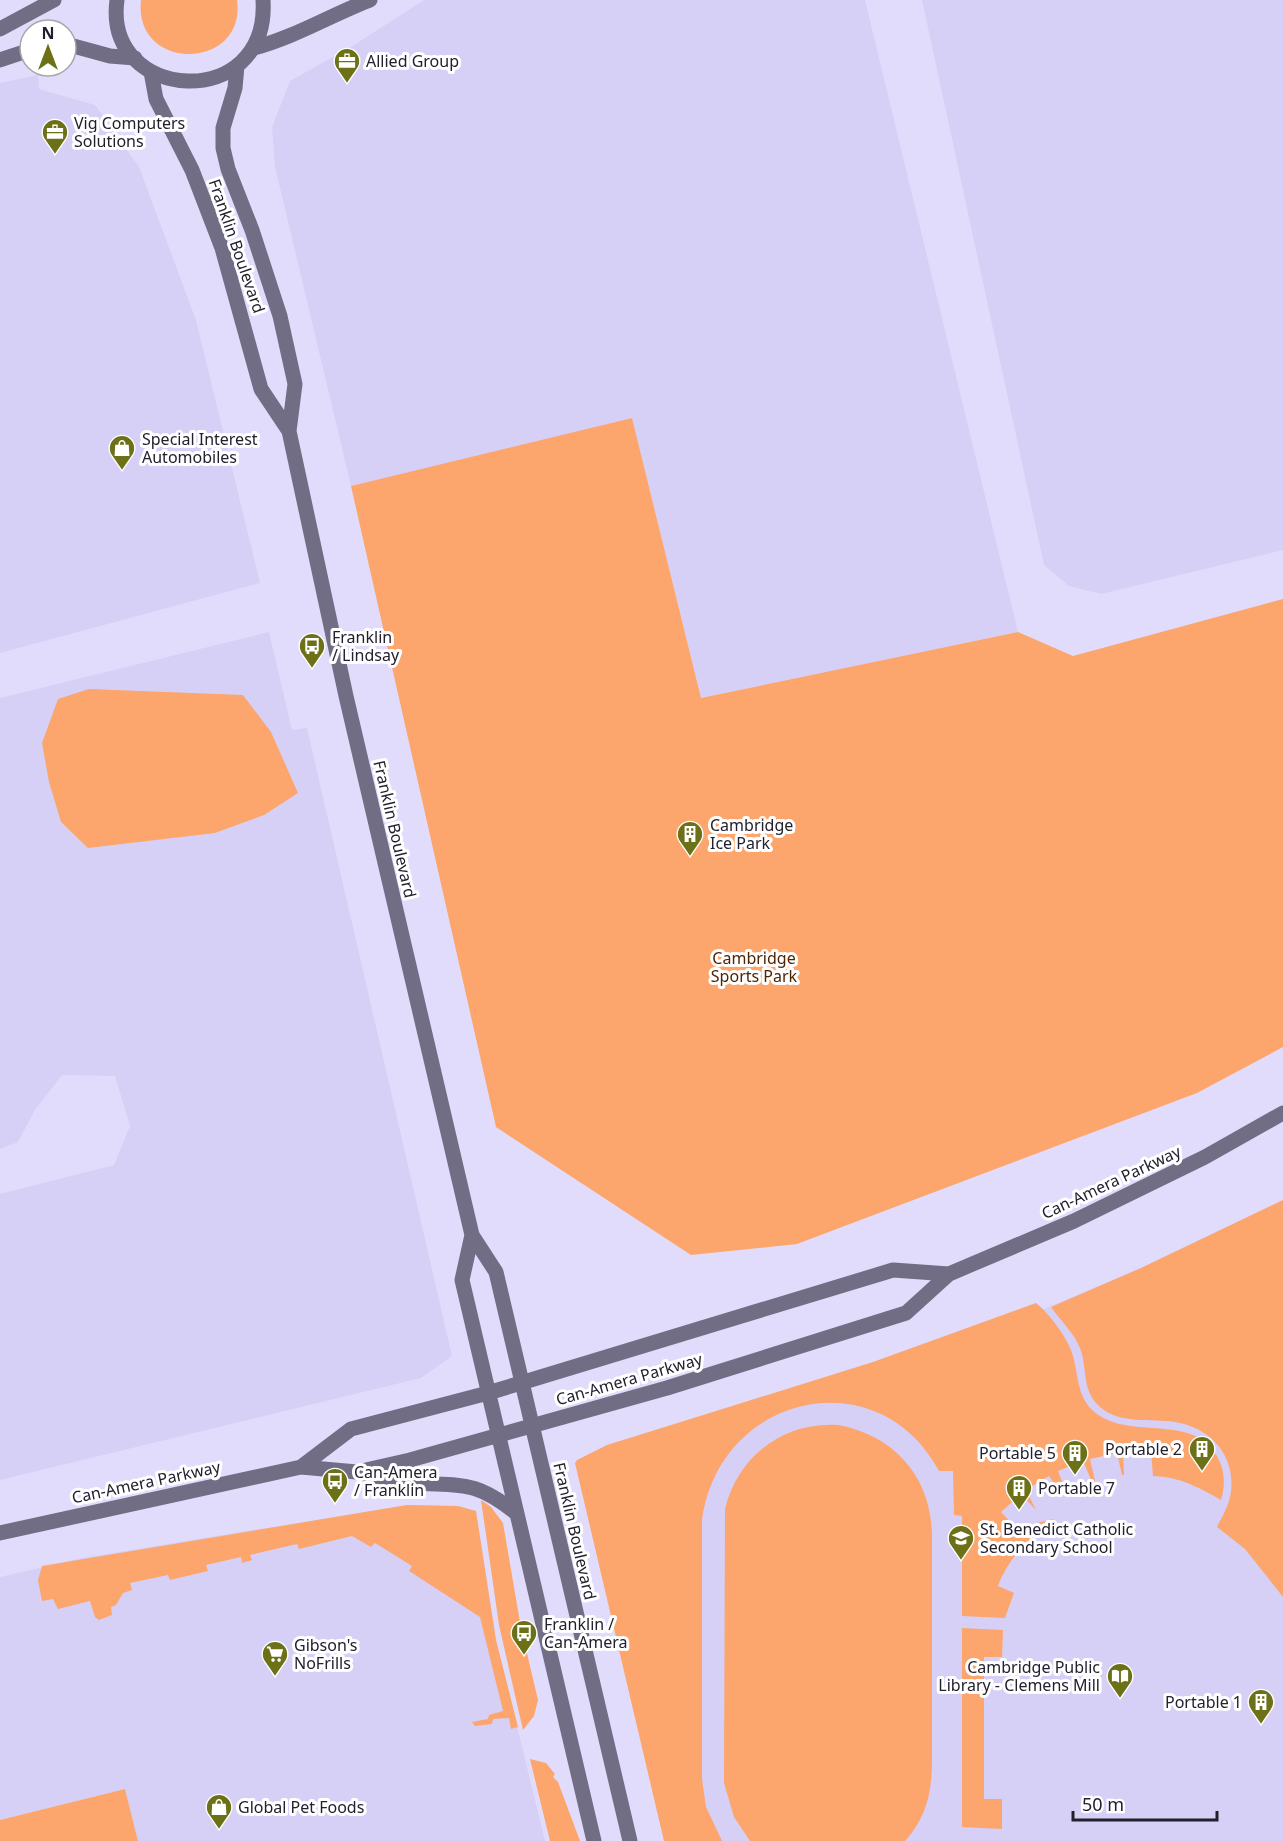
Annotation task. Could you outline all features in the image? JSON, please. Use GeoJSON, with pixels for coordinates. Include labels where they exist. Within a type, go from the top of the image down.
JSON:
{"type":"FeatureCollection","features":[{"type":"Feature","properties":{"kind":"main road"},"geometry":{"type":"LineString","coordinates":[[0,29],[54,0]]}},
{"type":"Feature","properties":{"kind":"main road"},"geometry":{"type":"LineString","coordinates":[[117,0],[116,11],[121,36],[135,58],[151,72],[172,81],[195,83],[218,78],[237,66],[254,48],[264,19],[263,0]]}},
{"type":"Feature","properties":{"kind":"main road"},"geometry":{"type":"LineString","coordinates":[[254,48],[284,39],[328,17],[370,0]]}},
{"type":"Feature","properties":{"kind":"main road"},"geometry":{"type":"LineString","coordinates":[[78,47],[110,56],[135,58]]}},
{"type":"Feature","properties":{"kind":"main road"},"geometry":{"type":"LineString","coordinates":[[0,60],[18,54]]}},
{"type":"Feature","properties":{"kind":"main road","name":"Franklin Boulevard"},"geometry":{"type":"LineString","coordinates":[[237,66],[235,88],[223,128],[223,147],[228,169],[252,230],[280,316],[295,384],[289,431],[348,708],[472,1236],[496,1272],[630,1841]]}},
{"type":"Feature","properties":{"kind":"main road","name":"Franklin Boulevard"},"geometry":{"type":"LineString","coordinates":[[151,72],[156,99],[192,171],[222,248],[243,315],[261,389],[289,431]]}},
{"type":"Feature","properties":{"kind":"main road","name":"Can-Amera Parkway"},"geometry":{"type":"LineString","coordinates":[[0,1533],[301,1467],[357,1472],[498,1435],[768,1358],[906,1313],[949,1274],[1074,1221],[1165,1177],[1283,1113]]}},
{"type":"Feature","properties":{"kind":"main road","name":"Franklin Boulevard"},"geometry":{"type":"LineString","coordinates":[[472,1236],[462,1281],[594,1841]]}},
{"type":"Feature","properties":{"kind":"main road","name":"Can-Amera Parkway"},"geometry":{"type":"LineString","coordinates":[[301,1467],[351,1429],[522,1383],[893,1270],[949,1274]]}},
{"type":"Feature","properties":{"kind":"main road"},"geometry":{"type":"LineString","coordinates":[[357,1472],[413,1483],[469,1487],[492,1494],[516,1512]]}},
{"type":"Feature","properties":{"kind":"shaded area"},"geometry":{"type":"Polygon","coordinates":[[[424,0],[865,0],[1018,632],[701,698],[632,418],[351,486],[275,167],[272,127],[290,81],[354,45],[424,0]]]}},
{"type":"Feature","properties":{"kind":"shaded area"},"geometry":{"type":"Polygon","coordinates":[[[922,0],[1283,0],[1283,550],[1101,594],[1069,586],[1044,565],[922,0]]]}},
{"type":"Feature","properties":{"kind":"shaded area"},"geometry":{"type":"Polygon","coordinates":[[[24,78],[38,78],[39,89],[95,105],[139,167],[196,320],[260,583],[0,653],[0,83],[24,78]]]}},
{"type":"Feature","properties":{"kind":"shaded area"},"geometry":{"type":"Polygon","coordinates":[[[269,632],[292,730],[307,728],[452,1356],[421,1378],[0,1480],[0,1194],[114,1165],[130,1126],[115,1076],[62,1075],[35,1110],[18,1142],[0,1149],[0,698],[269,632]]]}},
{"type":"Feature","properties":{"kind":"shaded area","name":"St. Benedict Catholic Secondary School"},"geometry":{"type":"Polygon","coordinates":[[[1283,1200],[1283,1841],[669,1841],[627,1664],[719,1422],[1008,1324],[1141,1268],[1283,1200]]]}},
{"type":"Feature","properties":{"kind":"shaded area"},"geometry":{"type":"Polygon","coordinates":[[[407,1505],[458,1506],[476,1511],[496,1640],[545,1841],[138,1841],[125,1789],[0,1820],[0,1577],[82,1558],[407,1505]]]}},
{"type":"Feature","properties":{"kind":"green space"},"geometry":{"type":"Polygon","coordinates":[[[141,0],[237,0],[235,23],[225,40],[209,50],[190,54],[170,51],[154,41],[143,24],[141,0]]]}},
{"type":"Feature","properties":{"kind":"green space","name":"Cambridge Sports Park"},"geometry":{"type":"Polygon","coordinates":[[[632,418],[701,698],[1018,632],[1073,656],[1283,599],[1283,1047],[1197,1093],[797,1244],[691,1255],[496,1127],[351,486],[632,418]]]}},
{"type":"Feature","properties":{"kind":"green space"},"geometry":{"type":"Polygon","coordinates":[[[89,689],[243,695],[271,732],[298,793],[264,815],[215,833],[88,848],[61,822],[49,782],[42,743],[58,699],[89,689]]]}},
{"type":"Feature","properties":{"kind":"green space"},"geometry":{"type":"Polygon","coordinates":[[[1283,1200],[1283,1597],[1245,1549],[1217,1527],[1229,1501],[1231,1483],[1230,1470],[1220,1448],[1211,1438],[1189,1425],[1127,1419],[1108,1413],[1100,1407],[1087,1386],[1080,1348],[1071,1332],[1051,1307],[1141,1268],[1283,1200]]]}},
{"type":"Feature","properties":{"kind":"green space"},"geometry":{"type":"Polygon","coordinates":[[[1036,1303],[1053,1320],[1068,1343],[1083,1397],[1092,1410],[1115,1423],[1182,1431],[1197,1437],[1209,1446],[1221,1465],[1224,1480],[1221,1500],[1180,1481],[1153,1476],[1151,1451],[1123,1453],[1124,1475],[1122,1475],[1117,1453],[1090,1459],[1095,1481],[1092,1482],[1083,1461],[1058,1471],[1066,1492],[1061,1494],[1049,1476],[1026,1490],[1036,1510],[1021,1494],[1001,1512],[1019,1531],[1025,1526],[1053,1519],[1021,1549],[1002,1576],[998,1586],[1014,1593],[1005,1618],[962,1616],[962,1516],[954,1515],[953,1471],[939,1471],[912,1435],[879,1413],[842,1403],[804,1405],[768,1419],[738,1443],[715,1477],[702,1520],[702,1779],[706,1807],[722,1841],[664,1841],[575,1463],[577,1460],[607,1445],[873,1362],[1036,1303]]]}},
{"type":"Feature","properties":{"kind":"green space"},"geometry":{"type":"Polygon","coordinates":[[[819,1425],[839,1425],[877,1439],[893,1449],[917,1478],[930,1514],[932,1535],[932,1760],[927,1803],[918,1823],[905,1841],[750,1841],[734,1817],[724,1783],[725,1509],[731,1490],[741,1473],[752,1458],[766,1446],[800,1429],[819,1425]]]}},
{"type":"Feature","properties":{"kind":"green space"},"geometry":{"type":"Polygon","coordinates":[[[481,1500],[491,1507],[503,1523],[521,1628],[538,1700],[534,1716],[523,1730],[499,1625],[481,1500]]]}},
{"type":"Feature","properties":{"kind":"green space"},"geometry":{"type":"Polygon","coordinates":[[[407,1505],[458,1506],[476,1511],[496,1640],[518,1727],[511,1729],[509,1718],[493,1719],[492,1724],[475,1726],[472,1722],[488,1719],[489,1715],[503,1711],[480,1617],[409,1571],[412,1566],[375,1543],[371,1547],[352,1536],[299,1549],[297,1544],[250,1555],[252,1560],[242,1563],[241,1557],[206,1565],[208,1571],[170,1580],[168,1575],[130,1583],[132,1590],[123,1593],[116,1605],[111,1607],[112,1615],[99,1620],[95,1617],[90,1601],[58,1609],[53,1599],[42,1601],[38,1580],[42,1566],[407,1505]]]}},
{"type":"Feature","properties":{"kind":"green space"},"geometry":{"type":"Polygon","coordinates":[[[962,1628],[1003,1630],[1002,1657],[984,1657],[984,1799],[1002,1799],[1002,1829],[962,1827],[962,1628]]]}},
{"type":"Feature","properties":{"kind":"green space"},"geometry":{"type":"Polygon","coordinates":[[[530,1759],[546,1763],[555,1774],[553,1777],[558,1782],[580,1841],[550,1841],[530,1759]]]}},
{"type":"Feature","properties":{"kind":"green space"},"geometry":{"type":"Polygon","coordinates":[[[125,1789],[138,1841],[0,1841],[0,1820],[125,1789]]]}},
{"type":"Feature","properties":{"kind":"place","name":"Allied Group"},"geometry":{"type":"Point","coordinates":[347,84]}},
{"type":"Feature","properties":{"kind":"place","name":"Vig Computers Solutions"},"geometry":{"type":"Point","coordinates":[55,155]}},
{"type":"Feature","properties":{"kind":"place","name":"Special Interest Automobiles"},"geometry":{"type":"Point","coordinates":[122,471]}},
{"type":"Feature","properties":{"kind":"place","name":"Franklin / Lindsay"},"geometry":{"type":"Point","coordinates":[312,669]}},
{"type":"Feature","properties":{"kind":"place","name":"Cambridge Ice Park"},"geometry":{"type":"Point","coordinates":[690,857]}},
{"type":"Feature","properties":{"kind":"place","name":"Portable 2"},"geometry":{"type":"Point","coordinates":[1202,1472]}},
{"type":"Feature","properties":{"kind":"place","name":"Portable 5"},"geometry":{"type":"Point","coordinates":[1075,1476]}},
{"type":"Feature","properties":{"kind":"place","name":"Can-Amera / Franklin"},"geometry":{"type":"Point","coordinates":[335,1504]}},
{"type":"Feature","properties":{"kind":"place","name":"Portable 7"},"geometry":{"type":"Point","coordinates":[1019,1511]}},
{"type":"Feature","properties":{"kind":"place","name":"St. Benedict Catholic Secondary School"},"geometry":{"type":"Point","coordinates":[961,1561]}},
{"type":"Feature","properties":{"kind":"place","name":"Franklin / Can-Amera"},"geometry":{"type":"Point","coordinates":[524,1656]}},
{"type":"Feature","properties":{"kind":"place","name":"Gibson's NoFrills"},"geometry":{"type":"Point","coordinates":[275,1677]}},
{"type":"Feature","properties":{"kind":"place","name":"Cambridge Public Library - Clemens Mill"},"geometry":{"type":"Point","coordinates":[1120,1699]}},
{"type":"Feature","properties":{"kind":"place","name":"Portable 1"},"geometry":{"type":"Point","coordinates":[1261,1725]}},
{"type":"Feature","properties":{"kind":"place","name":"Global Pet Foods"},"geometry":{"type":"Point","coordinates":[219,1830]}}]}
